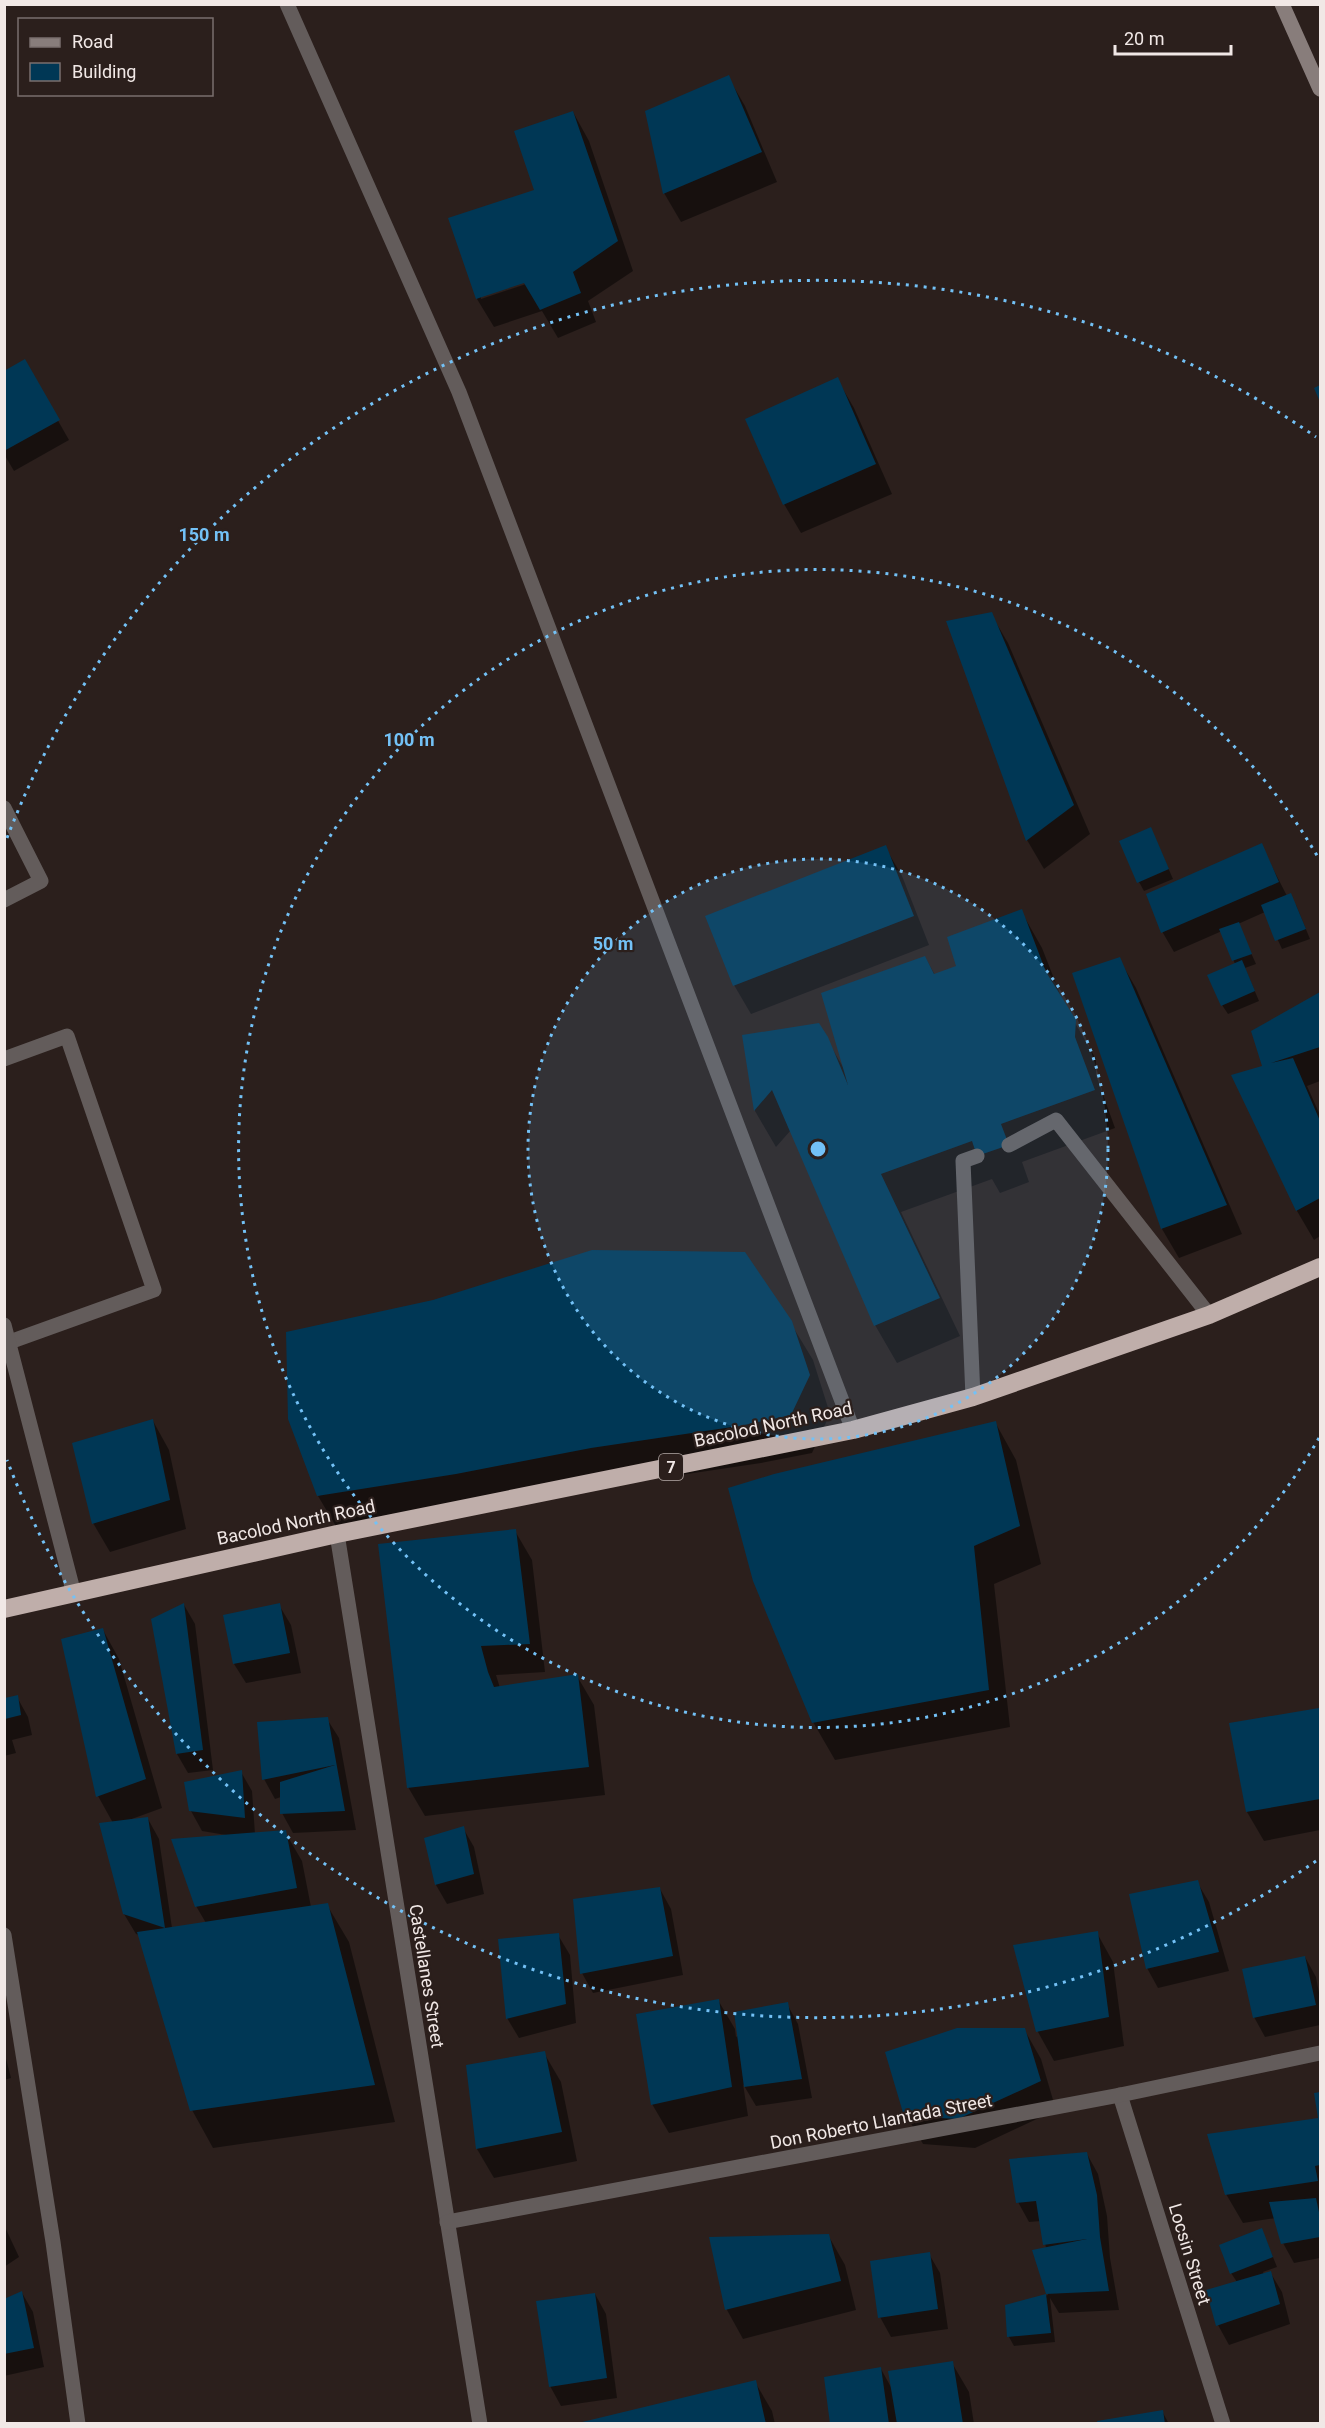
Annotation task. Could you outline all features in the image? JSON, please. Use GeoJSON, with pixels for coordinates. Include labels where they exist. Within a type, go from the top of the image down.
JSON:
{"type":"FeatureCollection","features":[{"type":"Feature","properties":{"kind":"highway","name":"Bacolod North Road"},"geometry":{"type":"LineString","coordinates":[[4,1609],[337,1534],[853,1430],[973,1397],[1209,1315],[1320,1267]]}},
{"type":"Feature","properties":{"kind":"main road"},"geometry":{"type":"LineString","coordinates":[[1282,4],[1320,89]]}},
{"type":"Feature","properties":{"kind":"street"},"geometry":{"type":"LineString","coordinates":[[287,4],[459,392],[853,1430]]}},
{"type":"Feature","properties":{"kind":"street"},"geometry":{"type":"LineString","coordinates":[[4,807],[42,881],[4,900]]}},
{"type":"Feature","properties":{"kind":"street"},"geometry":{"type":"LineString","coordinates":[[4,1059],[67,1036],[154,1290],[7,1344]]}},
{"type":"Feature","properties":{"kind":"street"},"geometry":{"type":"LineString","coordinates":[[1009,1144],[1056,1120],[1209,1315]]}},
{"type":"Feature","properties":{"kind":"street"},"geometry":{"type":"LineString","coordinates":[[973,1397],[963,1161],[977,1156]]}},
{"type":"Feature","properties":{"kind":"street"},"geometry":{"type":"LineString","coordinates":[[4,1325],[7,1344],[74,1593]]}},
{"type":"Feature","properties":{"kind":"street","name":"Castellanes Street"},"geometry":{"type":"LineString","coordinates":[[337,1534],[480,2424]]}},
{"type":"Feature","properties":{"kind":"street"},"geometry":{"type":"LineString","coordinates":[[4,1935],[54,2242],[78,2424]]}},
{"type":"Feature","properties":{"kind":"street","name":"Don Roberto Llantada Street"},"geometry":{"type":"LineString","coordinates":[[447,2222],[1120,2095],[1320,2053]]}},
{"type":"Feature","properties":{"kind":"street","name":"Locsin Street"},"geometry":{"type":"LineString","coordinates":[[1120,2095],[1223,2424]]}},
{"type":"Feature","properties":{"kind":"building"},"geometry":{"type":"Polygon","coordinates":[[[729,75],[762,152],[663,194],[645,111],[729,75]]]}},
{"type":"Feature","properties":{"kind":"building"},"geometry":{"type":"Polygon","coordinates":[[[573,111],[618,241],[573,272],[581,293],[540,310],[524,283],[476,299],[448,218],[534,190],[514,131],[573,111]]]}},
{"type":"Feature","properties":{"kind":"building"},"geometry":{"type":"Polygon","coordinates":[[[25,359],[60,420],[4,451],[4,371],[25,359]]]}},
{"type":"Feature","properties":{"kind":"building"},"geometry":{"type":"Polygon","coordinates":[[[838,377],[876,464],[783,505],[745,419],[838,377]]]}},
{"type":"Feature","properties":{"kind":"building"},"geometry":{"type":"Polygon","coordinates":[[[1320,385],[1320,402],[1314,388],[1320,385]]]}},
{"type":"Feature","properties":{"kind":"building"},"geometry":{"type":"Polygon","coordinates":[[[992,612],[1074,805],[1026,841],[946,621],[992,612]]]}},
{"type":"Feature","properties":{"kind":"building"},"geometry":{"type":"Polygon","coordinates":[[[1151,827],[1169,869],[1137,883],[1119,841],[1151,827]]]}},
{"type":"Feature","properties":{"kind":"building"},"geometry":{"type":"Polygon","coordinates":[[[1262,843],[1279,882],[1161,933],[1146,894],[1262,843]]]}},
{"type":"Feature","properties":{"kind":"building"},"geometry":{"type":"Polygon","coordinates":[[[886,845],[914,916],[733,986],[705,916],[886,845]]]}},
{"type":"Feature","properties":{"kind":"building"},"geometry":{"type":"Polygon","coordinates":[[[1291,893],[1306,929],[1275,941],[1261,905],[1291,893]]]}},
{"type":"Feature","properties":{"kind":"building"},"geometry":{"type":"Polygon","coordinates":[[[1022,909],[1046,972],[1076,1020],[1075,1037],[1095,1090],[1001,1124],[1009,1145],[977,1156],[972,1141],[881,1174],[940,1298],[874,1326],[772,1090],[754,1111],[742,1035],[819,1023],[828,1037],[848,1085],[821,993],[925,956],[934,974],[956,966],[947,937],[1022,909]]]}},
{"type":"Feature","properties":{"kind":"building"},"geometry":{"type":"Polygon","coordinates":[[[1239,922],[1252,954],[1232,961],[1219,929],[1239,922]]]}},
{"type":"Feature","properties":{"kind":"building"},"geometry":{"type":"Polygon","coordinates":[[[1120,957],[1227,1205],[1161,1229],[1072,973],[1120,957]]]}},
{"type":"Feature","properties":{"kind":"building"},"geometry":{"type":"Polygon","coordinates":[[[1242,960],[1255,991],[1221,1006],[1207,975],[1242,960]]]}},
{"type":"Feature","properties":{"kind":"building"},"geometry":{"type":"Polygon","coordinates":[[[1320,992],[1320,1047],[1271,1063],[1293,1058],[1320,1121],[1320,1198],[1296,1211],[1231,1075],[1262,1066],[1251,1031],[1320,992]]]}},
{"type":"Feature","properties":{"kind":"building"},"geometry":{"type":"Polygon","coordinates":[[[592,1250],[745,1252],[792,1321],[810,1375],[791,1415],[739,1426],[591,1448],[456,1474],[317,1496],[288,1419],[286,1332],[433,1300],[592,1250]]]}},
{"type":"Feature","properties":{"kind":"building"},"geometry":{"type":"Polygon","coordinates":[[[153,1419],[170,1500],[92,1524],[72,1443],[153,1419]]]}},
{"type":"Feature","properties":{"kind":"building"},"geometry":{"type":"Polygon","coordinates":[[[996,1421],[1020,1526],[974,1546],[989,1690],[812,1723],[753,1581],[728,1488],[774,1474],[996,1421]]]}},
{"type":"Feature","properties":{"kind":"building"},"geometry":{"type":"Polygon","coordinates":[[[516,1529],[530,1644],[481,1646],[488,1672],[494,1687],[578,1674],[589,1767],[407,1788],[378,1544],[516,1529]]]}},
{"type":"Feature","properties":{"kind":"building"},"geometry":{"type":"Polygon","coordinates":[[[184,1603],[203,1750],[176,1754],[151,1619],[184,1603]]]}},
{"type":"Feature","properties":{"kind":"building"},"geometry":{"type":"Polygon","coordinates":[[[280,1603],[290,1653],[233,1664],[223,1615],[280,1603]]]}},
{"type":"Feature","properties":{"kind":"building"},"geometry":{"type":"Polygon","coordinates":[[[103,1628],[146,1779],[96,1797],[61,1639],[103,1628]]]}},
{"type":"Feature","properties":{"kind":"building"},"geometry":{"type":"Polygon","coordinates":[[[18,1695],[21,1715],[5,1719],[5,1698],[18,1695]]]}},
{"type":"Feature","properties":{"kind":"building"},"geometry":{"type":"Polygon","coordinates":[[[1319,1708],[1320,1799],[1246,1812],[1229,1723],[1319,1708]]]}},
{"type":"Feature","properties":{"kind":"building"},"geometry":{"type":"Polygon","coordinates":[[[328,1717],[345,1811],[280,1814],[280,1782],[335,1765],[262,1780],[257,1722],[328,1717]]]}},
{"type":"Feature","properties":{"kind":"building"},"geometry":{"type":"Polygon","coordinates":[[[242,1770],[245,1818],[189,1811],[184,1782],[242,1770]]]}},
{"type":"Feature","properties":{"kind":"building"},"geometry":{"type":"Polygon","coordinates":[[[148,1817],[165,1928],[123,1914],[99,1823],[148,1817]]]}},
{"type":"Feature","properties":{"kind":"building"},"geometry":{"type":"Polygon","coordinates":[[[464,1826],[474,1874],[435,1885],[424,1838],[464,1826]]]}},
{"type":"Feature","properties":{"kind":"building"},"geometry":{"type":"Polygon","coordinates":[[[286,1830],[297,1888],[195,1907],[171,1839],[286,1830]]]}},
{"type":"Feature","properties":{"kind":"building"},"geometry":{"type":"Polygon","coordinates":[[[1198,1880],[1219,1952],[1146,1969],[1129,1894],[1198,1880]]]}},
{"type":"Feature","properties":{"kind":"building"},"geometry":{"type":"Polygon","coordinates":[[[660,1887],[673,1956],[580,1974],[573,1899],[660,1887]]]}},
{"type":"Feature","properties":{"kind":"building"},"geometry":{"type":"Polygon","coordinates":[[[328,1903],[375,2085],[190,2111],[137,1932],[328,1903]]]}},
{"type":"Feature","properties":{"kind":"building"},"geometry":{"type":"Polygon","coordinates":[[[1098,1931],[1109,2017],[1036,2032],[1013,1945],[1098,1931]]]}},
{"type":"Feature","properties":{"kind":"building"},"geometry":{"type":"Polygon","coordinates":[[[559,1933],[566,2004],[506,2019],[498,1939],[559,1933]]]}},
{"type":"Feature","properties":{"kind":"building"},"geometry":{"type":"Polygon","coordinates":[[[1305,1956],[1316,2005],[1253,2018],[1242,1969],[1305,1956]]]}},
{"type":"Feature","properties":{"kind":"building"},"geometry":{"type":"Polygon","coordinates":[[[719,1999],[732,2087],[651,2105],[636,2014],[719,1999]]]}},
{"type":"Feature","properties":{"kind":"building"},"geometry":{"type":"Polygon","coordinates":[[[788,2002],[802,2079],[744,2087],[734,2012],[788,2002]]]}},
{"type":"Feature","properties":{"kind":"building"},"geometry":{"type":"Polygon","coordinates":[[[957,2028],[1025,2028],[1041,2081],[958,2119],[904,2116],[885,2052],[957,2028]]]}},
{"type":"Feature","properties":{"kind":"building"},"geometry":{"type":"Polygon","coordinates":[[[545,2051],[562,2132],[476,2149],[466,2065],[545,2051]]]}},
{"type":"Feature","properties":{"kind":"building"},"geometry":{"type":"Polygon","coordinates":[[[1320,2092],[1320,2165],[1315,2166],[1318,2181],[1225,2195],[1207,2134],[1318,2118],[1314,2093],[1320,2092]]]}},
{"type":"Feature","properties":{"kind":"building"},"geometry":{"type":"Polygon","coordinates":[[[1087,2152],[1097,2195],[1100,2237],[1109,2291],[1046,2294],[1032,2250],[1087,2239],[1043,2245],[1036,2201],[1016,2203],[1009,2159],[1087,2152]]]}},
{"type":"Feature","properties":{"kind":"building"},"geometry":{"type":"Polygon","coordinates":[[[1316,2198],[1320,2217],[1320,2237],[1281,2244],[1269,2202],[1316,2198]]]}},
{"type":"Feature","properties":{"kind":"building"},"geometry":{"type":"Polygon","coordinates":[[[1262,2228],[1273,2257],[1230,2274],[1219,2245],[1262,2228]]]}},
{"type":"Feature","properties":{"kind":"building"},"geometry":{"type":"Polygon","coordinates":[[[829,2234],[841,2281],[725,2310],[709,2237],[829,2234]]]}},
{"type":"Feature","properties":{"kind":"building"},"geometry":{"type":"Polygon","coordinates":[[[930,2252],[938,2309],[878,2318],[870,2261],[930,2252]]]}},
{"type":"Feature","properties":{"kind":"building"},"geometry":{"type":"Polygon","coordinates":[[[1271,2271],[1280,2304],[1216,2326],[1206,2290],[1271,2271]]]}},
{"type":"Feature","properties":{"kind":"building"},"geometry":{"type":"Polygon","coordinates":[[[22,2291],[34,2348],[4,2354],[4,2299],[22,2291]]]}},
{"type":"Feature","properties":{"kind":"building"},"geometry":{"type":"Polygon","coordinates":[[[595,2293],[607,2378],[549,2387],[536,2301],[595,2293]]]}},
{"type":"Feature","properties":{"kind":"building"},"geometry":{"type":"Polygon","coordinates":[[[1046,2294],[1051,2333],[1007,2337],[1005,2305],[1046,2294]]]}},
{"type":"Feature","properties":{"kind":"building"},"geometry":{"type":"Polygon","coordinates":[[[953,2361],[963,2424],[897,2424],[888,2371],[953,2361]]]}},
{"type":"Feature","properties":{"kind":"building"},"geometry":{"type":"Polygon","coordinates":[[[881,2367],[889,2424],[830,2424],[824,2377],[881,2367]]]}},
{"type":"Feature","properties":{"kind":"building"},"geometry":{"type":"Polygon","coordinates":[[[756,2380],[766,2424],[578,2424],[578,2423],[756,2380]]]}},
{"type":"Feature","properties":{"kind":"building"},"geometry":{"type":"Polygon","coordinates":[[[1163,2410],[1165,2424],[1098,2424],[1097,2421],[1163,2410]]]}}]}
